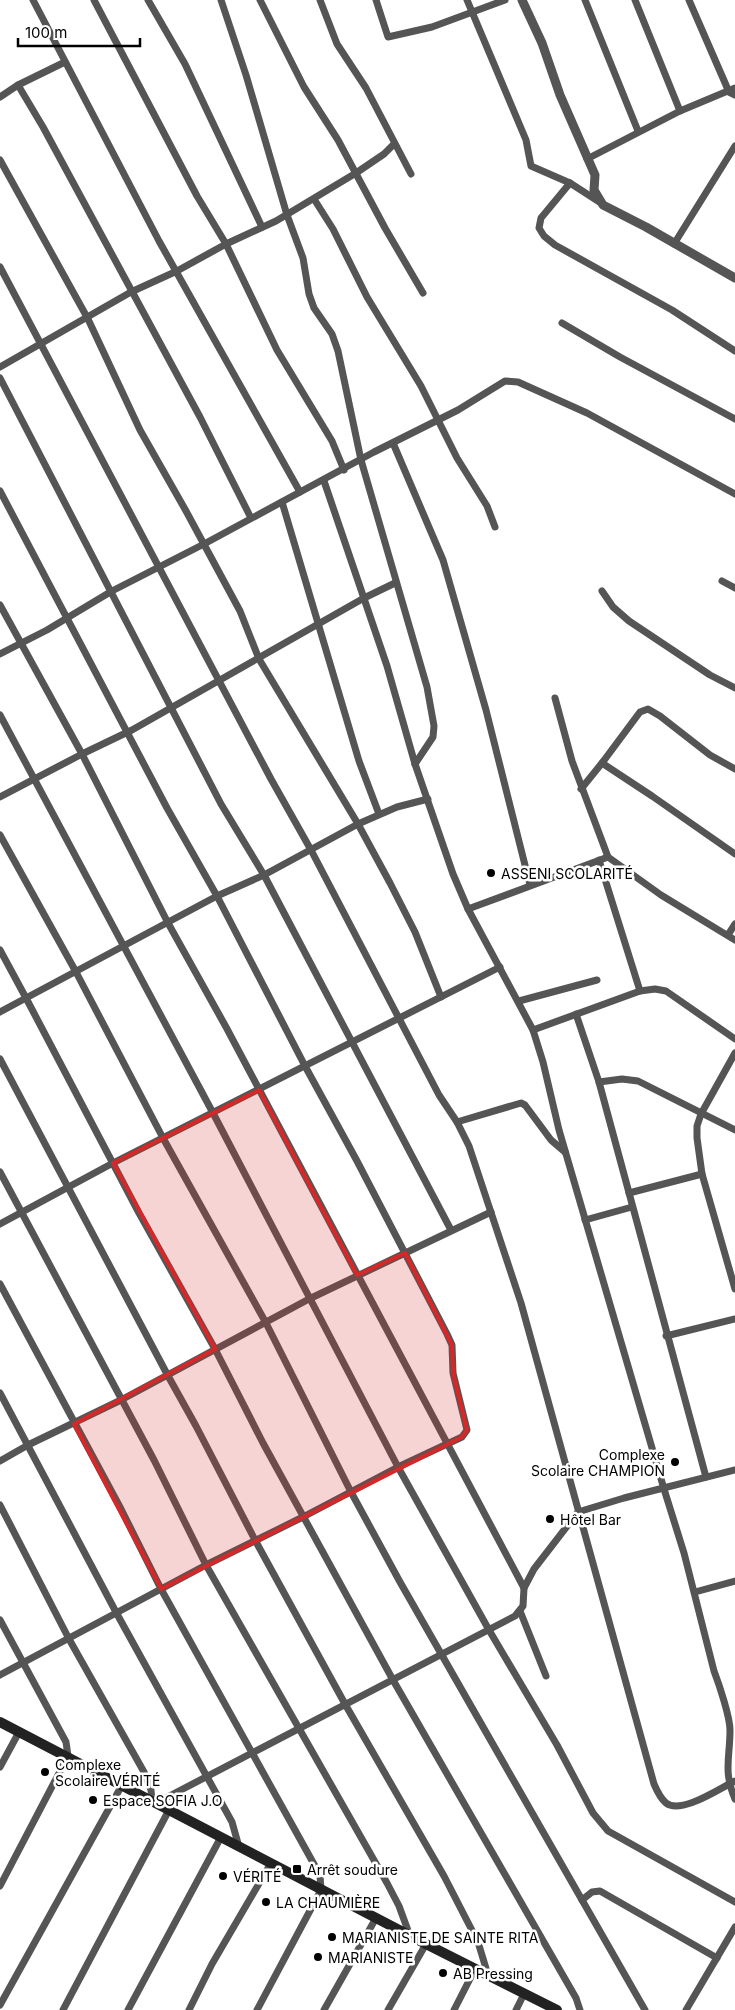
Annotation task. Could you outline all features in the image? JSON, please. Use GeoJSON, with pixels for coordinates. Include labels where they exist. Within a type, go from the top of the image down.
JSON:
{"type":"FeatureCollection","features":[{"type":"Feature","properties":{"kind":"main road"},"geometry":{"type":"LineString","coordinates":[[0,1722],[68,1756],[320,1890],[557,2010]]}},
{"type":"Feature","properties":{"kind":"street"},"geometry":{"type":"LineString","coordinates":[[33,0],[159,241],[300,492]]}},
{"type":"Feature","properties":{"kind":"street"},"geometry":{"type":"LineString","coordinates":[[94,0],[197,196],[226,244],[277,350],[332,441],[344,470]]}},
{"type":"Feature","properties":{"kind":"street"},"geometry":{"type":"LineString","coordinates":[[148,0],[185,64],[262,227]]}},
{"type":"Feature","properties":{"kind":"street"},"geometry":{"type":"LineString","coordinates":[[221,0],[246,75],[287,215],[303,258],[309,294],[314,308],[332,334],[338,350],[361,460],[395,583],[427,687],[434,726],[432,737],[414,764]]}},
{"type":"Feature","properties":{"kind":"street"},"geometry":{"type":"LineString","coordinates":[[260,0],[304,88],[338,140],[385,228],[423,293]]}},
{"type":"Feature","properties":{"kind":"street"},"geometry":{"type":"LineString","coordinates":[[320,0],[338,44],[366,88],[411,174]]}},
{"type":"Feature","properties":{"kind":"street"},"geometry":{"type":"LineString","coordinates":[[376,0],[388,38],[432,27],[505,0]]}},
{"type":"Feature","properties":{"kind":"street"},"geometry":{"type":"LineString","coordinates":[[468,0],[526,140],[531,166],[570,183],[603,205],[646,227],[735,278]]}},
{"type":"Feature","properties":{"kind":"street"},"geometry":{"type":"LineString","coordinates":[[522,0],[542,43],[595,176],[594,190],[603,205]]}},
{"type":"Feature","properties":{"kind":"street"},"geometry":{"type":"LineString","coordinates":[[585,0],[638,131]]}},
{"type":"Feature","properties":{"kind":"street"},"geometry":{"type":"LineString","coordinates":[[635,0],[680,111]]}},
{"type":"Feature","properties":{"kind":"street"},"geometry":{"type":"LineString","coordinates":[[587,159],[680,111],[733,92],[689,0]]}},
{"type":"Feature","properties":{"kind":"street"},"geometry":{"type":"LineString","coordinates":[[0,97],[65,62]]}},
{"type":"Feature","properties":{"kind":"street"},"geometry":{"type":"LineString","coordinates":[[18,86],[43,127],[200,417],[251,518]]}},
{"type":"Feature","properties":{"kind":"street"},"geometry":{"type":"LineString","coordinates":[[0,367],[88,319],[131,292],[177,271],[226,244],[287,215],[356,173],[384,154],[394,144]]}},
{"type":"Feature","properties":{"kind":"street"},"geometry":{"type":"LineString","coordinates":[[674,244],[735,146]]}},
{"type":"Feature","properties":{"kind":"street"},"geometry":{"type":"LineString","coordinates":[[0,160],[88,319],[140,430],[240,612],[259,659],[358,824],[415,932],[441,996]]}},
{"type":"Feature","properties":{"kind":"street"},"geometry":{"type":"LineString","coordinates":[[570,183],[541,218],[539,228],[544,236],[555,245],[672,310],[735,350]]}},
{"type":"Feature","properties":{"kind":"street"},"geometry":{"type":"LineString","coordinates":[[314,199],[337,236],[367,297],[421,386],[457,458],[487,506],[495,527]]}},
{"type":"Feature","properties":{"kind":"street"},"geometry":{"type":"LineString","coordinates":[[0,267],[270,779],[311,850],[439,1095],[457,1122],[474,1158],[521,1302],[651,1774],[659,1795],[667,1804],[675,1807],[706,1796],[732,1783]]}},
{"type":"Feature","properties":{"kind":"street"},"geometry":{"type":"LineString","coordinates":[[562,323],[620,357],[735,419]]}},
{"type":"Feature","properties":{"kind":"street"},"geometry":{"type":"LineString","coordinates":[[0,378],[221,804],[264,875],[451,1230]]}},
{"type":"Feature","properties":{"kind":"street"},"geometry":{"type":"LineString","coordinates":[[0,654],[47,630],[112,591],[160,568],[468,404],[505,381],[510,380],[587,413],[735,494]]}},
{"type":"Feature","properties":{"kind":"street"},"geometry":{"type":"LineString","coordinates":[[393,443],[443,560],[486,710],[530,885]]}},
{"type":"Feature","properties":{"kind":"street"},"geometry":{"type":"LineString","coordinates":[[324,480],[395,692],[414,764],[453,874],[468,909],[533,1030],[565,1153],[695,1592],[706,1642],[730,1729],[727,1770],[735,1799]]}},
{"type":"Feature","properties":{"kind":"street"},"geometry":{"type":"LineString","coordinates":[[0,491],[68,617],[126,732],[217,896],[452,1345],[453,1372],[467,1430],[462,1437],[398,1467],[206,1565],[0,1675]]}},
{"type":"Feature","properties":{"kind":"street"},"geometry":{"type":"LineString","coordinates":[[282,502],[359,761],[379,814]]}},
{"type":"Feature","properties":{"kind":"street"},"geometry":{"type":"LineString","coordinates":[[722,581],[735,588]]}},
{"type":"Feature","properties":{"kind":"street"},"geometry":{"type":"LineString","coordinates":[[0,797],[172,708],[364,598],[395,583]]}},
{"type":"Feature","properties":{"kind":"street"},"geometry":{"type":"LineString","coordinates":[[602,591],[613,608],[628,621],[710,675],[735,688]]}},
{"type":"Feature","properties":{"kind":"street"},"geometry":{"type":"LineString","coordinates":[[0,605],[82,754],[168,923],[524,1588]]}},
{"type":"Feature","properties":{"kind":"street"},"geometry":{"type":"LineString","coordinates":[[555,698],[581,789],[608,857],[661,895],[735,940]]}},
{"type":"Feature","properties":{"kind":"street"},"geometry":{"type":"LineString","coordinates":[[581,789],[640,712],[648,709],[660,716],[710,755],[735,769]]}},
{"type":"Feature","properties":{"kind":"street"},"geometry":{"type":"LineString","coordinates":[[0,715],[122,947],[213,1113],[398,1467],[599,1822],[608,1830],[735,1902]]}},
{"type":"Feature","properties":{"kind":"street"},"geometry":{"type":"LineString","coordinates":[[602,764],[652,796],[735,854]]}},
{"type":"Feature","properties":{"kind":"street"},"geometry":{"type":"LineString","coordinates":[[0,1012],[217,896],[264,875],[358,824],[379,814],[428,799]]}},
{"type":"Feature","properties":{"kind":"street"},"geometry":{"type":"LineString","coordinates":[[0,835],[76,972],[163,1138],[266,1323],[351,1492],[645,2010]]}},
{"type":"Feature","properties":{"kind":"street"},"geometry":{"type":"LineString","coordinates":[[468,909],[608,857]]}},
{"type":"Feature","properties":{"kind":"street"},"geometry":{"type":"LineString","coordinates":[[599,860],[640,991]]}},
{"type":"Feature","properties":{"kind":"street"},"geometry":{"type":"LineString","coordinates":[[728,935],[735,924]]}},
{"type":"Feature","properties":{"kind":"street"},"geometry":{"type":"LineString","coordinates":[[0,950],[113,1163],[215,1349],[303,1517],[393,1680],[571,1989],[580,2010]]}},
{"type":"Feature","properties":{"kind":"street"},"geometry":{"type":"LineString","coordinates":[[0,1224],[113,1163],[500,967]]}},
{"type":"Feature","properties":{"kind":"street"},"geometry":{"type":"LineString","coordinates":[[519,1001],[598,980]]}},
{"type":"Feature","properties":{"kind":"street"},"geometry":{"type":"LineString","coordinates":[[533,1030],[640,991],[654,988],[666,991],[735,1038]]}},
{"type":"Feature","properties":{"kind":"street"},"geometry":{"type":"LineString","coordinates":[[576,1014],[599,1082],[666,1336],[706,1477]]}},
{"type":"Feature","properties":{"kind":"street"},"geometry":{"type":"LineString","coordinates":[[735,1053],[700,1114],[696,1138],[702,1174],[735,1290]]}},
{"type":"Feature","properties":{"kind":"street"},"geometry":{"type":"LineString","coordinates":[[0,1059],[255,1540],[345,1704],[448,1884],[478,1942],[488,1976]]}},
{"type":"Feature","properties":{"kind":"street"},"geometry":{"type":"LineString","coordinates":[[599,1082],[622,1079],[638,1081],[735,1130]]}},
{"type":"Feature","properties":{"kind":"street"},"geometry":{"type":"LineString","coordinates":[[457,1122],[521,1103],[525,1105],[551,1140],[565,1153]]}},
{"type":"Feature","properties":{"kind":"street"},"geometry":{"type":"LineString","coordinates":[[0,1172],[154,1460],[206,1565],[387,1883],[410,1936]]}},
{"type":"Feature","properties":{"kind":"street"},"geometry":{"type":"LineString","coordinates":[[629,1194],[702,1174]]}},
{"type":"Feature","properties":{"kind":"street"},"geometry":{"type":"LineString","coordinates":[[585,1220],[632,1207]]}},
{"type":"Feature","properties":{"kind":"street"},"geometry":{"type":"LineString","coordinates":[[0,1460],[121,1400],[309,1299],[491,1212]]}},
{"type":"Feature","properties":{"kind":"street"},"geometry":{"type":"LineString","coordinates":[[0,1284],[121,1509],[161,1589],[254,1753],[320,1875],[320,1890],[257,2010]]}},
{"type":"Feature","properties":{"kind":"street"},"geometry":{"type":"LineString","coordinates":[[666,1336],[735,1320]]}},
{"type":"Feature","properties":{"kind":"street"},"geometry":{"type":"LineString","coordinates":[[0,1393],[117,1614],[232,1822],[239,1847]]}},
{"type":"Feature","properties":{"kind":"street"},"geometry":{"type":"LineString","coordinates":[[0,1505],[69,1639],[144,1772],[154,1802],[208,1777],[515,1616],[523,1606],[524,1588],[534,1569],[578,1512],[624,1498],[735,1470]]}},
{"type":"Feature","properties":{"kind":"street"},"geometry":{"type":"LineString","coordinates":[[695,1592],[735,1581]]}},
{"type":"Feature","properties":{"kind":"street"},"geometry":{"type":"LineString","coordinates":[[520,1611],[546,1676]]}},
{"type":"Feature","properties":{"kind":"street"},"geometry":{"type":"LineString","coordinates":[[0,1620],[66,1742],[68,1756],[0,1886]]}},
{"type":"Feature","properties":{"kind":"street"},"geometry":{"type":"LineString","coordinates":[[0,1767],[19,1732]]}},
{"type":"Feature","properties":{"kind":"street"},"geometry":{"type":"LineString","coordinates":[[0,2005],[122,1785]]}},
{"type":"Feature","properties":{"kind":"street"},"geometry":{"type":"LineString","coordinates":[[63,2010],[170,1810]]}},
{"type":"Feature","properties":{"kind":"street"},"geometry":{"type":"LineString","coordinates":[[128,2010],[221,1837]]}},
{"type":"Feature","properties":{"kind":"street"},"geometry":{"type":"LineString","coordinates":[[189,2010],[212,1964],[271,1863]]}},
{"type":"Feature","properties":{"kind":"street"},"geometry":{"type":"LineString","coordinates":[[582,1900],[592,1892],[600,1891],[717,1958]]}},
{"type":"Feature","properties":{"kind":"street"},"geometry":{"type":"LineString","coordinates":[[324,2010],[376,1918]]}},
{"type":"Feature","properties":{"kind":"street"},"geometry":{"type":"LineString","coordinates":[[686,2010],[735,1927]]}},
{"type":"Feature","properties":{"kind":"street"},"geometry":{"type":"LineString","coordinates":[[388,2010],[426,1944]]}},
{"type":"Feature","properties":{"kind":"street"},"geometry":{"type":"LineString","coordinates":[[454,2010],[475,1969]]}},
{"type":"Feature","properties":{"kind":"street"},"geometry":{"type":"LineString","coordinates":[[516,2010],[524,1994]]}},
{"type":"Feature","properties":{"kind":"highlighted area"},"geometry":{"type":"Polygon","coordinates":[[[259,1090],[357,1275],[405,1253],[452,1345],[453,1373],[467,1430],[462,1437],[161,1589],[74,1424],[215,1349],[113,1163],[259,1090]]]}},
{"type":"Feature","properties":{"kind":"place","name":"ASSENI SCOLARITÉ"},"geometry":{"type":"Point","coordinates":[491,873]}},
{"type":"Feature","properties":{"kind":"place","name":"Complexe Scolaire CHAMPION"},"geometry":{"type":"Point","coordinates":[675,1462]}},
{"type":"Feature","properties":{"kind":"place","name":"Hôtel Bar"},"geometry":{"type":"Point","coordinates":[550,1519]}},
{"type":"Feature","properties":{"kind":"place","name":"Complexe Scolaire VÉRITÉ"},"geometry":{"type":"Point","coordinates":[45,1772]}},
{"type":"Feature","properties":{"kind":"place","name":"Espace SOFIA J.O"},"geometry":{"type":"Point","coordinates":[93,1800]}},
{"type":"Feature","properties":{"kind":"place","name":"Arrêt soudure"},"geometry":{"type":"Point","coordinates":[297,1869]}},
{"type":"Feature","properties":{"kind":"place","name":"VÉRITÉ"},"geometry":{"type":"Point","coordinates":[223,1876]}},
{"type":"Feature","properties":{"kind":"place","name":"LA CHAUMIÈRE"},"geometry":{"type":"Point","coordinates":[266,1902]}},
{"type":"Feature","properties":{"kind":"place","name":"MARIANISTE DE SAINTE RITA"},"geometry":{"type":"Point","coordinates":[332,1937]}},
{"type":"Feature","properties":{"kind":"place","name":"MARIANISTE"},"geometry":{"type":"Point","coordinates":[318,1957]}},
{"type":"Feature","properties":{"kind":"place","name":"AB Pressing"},"geometry":{"type":"Point","coordinates":[443,1973]}}]}
